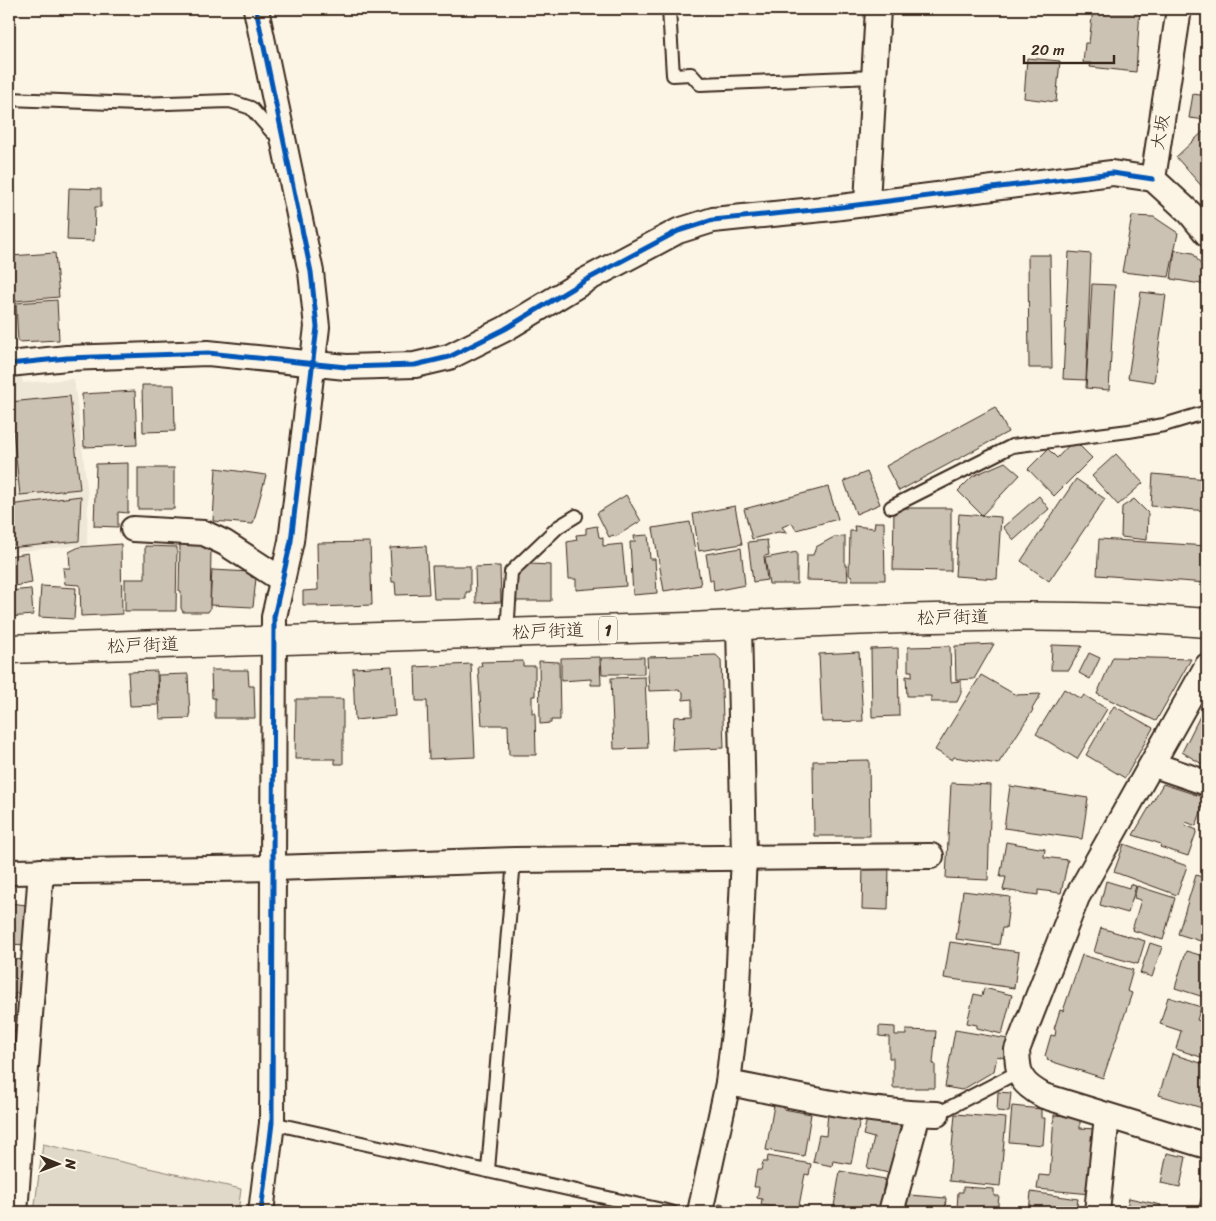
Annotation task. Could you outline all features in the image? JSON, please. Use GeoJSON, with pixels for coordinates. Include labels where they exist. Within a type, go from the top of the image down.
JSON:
{"type":"FeatureCollection","features":[{"type":"Feature","properties":{"kind":"main road","name":"松戸街道"},"geometry":{"type":"LineString","coordinates":[[9,649],[739,625],[944,616],[1046,615],[1207,622]]}},
{"type":"Feature","properties":{"kind":"street"},"geometry":{"type":"LineString","coordinates":[[256,9],[311,272],[317,327],[292,541],[274,617],[272,1124],[261,1212]]}},
{"type":"Feature","properties":{"kind":"street"},"geometry":{"type":"LineString","coordinates":[[867,202],[878,9]]}},
{"type":"Feature","properties":{"kind":"street","name":"大坂"},"geometry":{"type":"LineString","coordinates":[[1153,179],[1180,9]]}},
{"type":"Feature","properties":{"kind":"street"},"geometry":{"type":"LineString","coordinates":[[9,364],[67,358],[208,353],[346,367],[415,365],[449,357],[505,329],[586,280],[678,232],[712,220],[1112,173],[1153,179],[1190,213],[1207,234]]}},
{"type":"Feature","properties":{"kind":"street"},"geometry":{"type":"LineString","coordinates":[[133,528],[204,533],[225,543],[282,580]]}},
{"type":"Feature","properties":{"kind":"street"},"geometry":{"type":"LineString","coordinates":[[700,1212],[728,1083],[737,1007],[744,856],[739,625]]}},
{"type":"Feature","properties":{"kind":"street"},"geometry":{"type":"LineString","coordinates":[[1206,1142],[1107,1116],[1044,1096],[1028,1087],[1018,1072],[1017,1050],[1077,897],[1154,765],[1207,666]]}},
{"type":"Feature","properties":{"kind":"street"},"geometry":{"type":"LineString","coordinates":[[1154,765],[1207,783]]}},
{"type":"Feature","properties":{"kind":"street"},"geometry":{"type":"LineString","coordinates":[[9,872],[274,868],[514,860],[744,856],[931,856]]}},
{"type":"Feature","properties":{"kind":"street"},"geometry":{"type":"LineString","coordinates":[[15,1212],[41,871]]}},
{"type":"Feature","properties":{"kind":"street"},"geometry":{"type":"LineString","coordinates":[[728,1083],[823,1101],[927,1114],[891,1212]]}},
{"type":"Feature","properties":{"kind":"street"},"geometry":{"type":"LineString","coordinates":[[1097,1212],[1107,1116]]}},
{"type":"Feature","properties":{"kind":"lane"},"geometry":{"type":"LineString","coordinates":[[670,9],[673,75],[691,74],[700,84],[874,76]]}},
{"type":"Feature","properties":{"kind":"lane"},"geometry":{"type":"LineString","coordinates":[[9,99],[137,104],[230,100],[251,108],[272,132],[283,135]]}},
{"type":"Feature","properties":{"kind":"lane"},"geometry":{"type":"LineString","coordinates":[[891,507],[1012,446],[1137,429],[1207,412]]}},
{"type":"Feature","properties":{"kind":"lane"},"geometry":{"type":"LineString","coordinates":[[507,633],[511,572],[558,528],[576,516]]}},
{"type":"Feature","properties":{"kind":"lane"},"geometry":{"type":"LineString","coordinates":[[488,1170],[514,860]]}},
{"type":"Feature","properties":{"kind":"lane"},"geometry":{"type":"LineString","coordinates":[[927,1114],[1018,1072]]}},
{"type":"Feature","properties":{"kind":"lane"},"geometry":{"type":"LineString","coordinates":[[272,1124],[488,1170],[671,1212]]}},
{"type":"Feature","properties":{"kind":"shaded area"},"geometry":{"type":"Polygon","coordinates":[[[21,374],[23,383],[74,379],[88,496],[87,545],[9,552],[9,376],[21,374]]]}},
{"type":"Feature","properties":{"kind":"shaded area"},"geometry":{"type":"Polygon","coordinates":[[[9,441],[15,499],[9,500],[9,441]]]}},
{"type":"Feature","properties":{"kind":"shaded area"},"geometry":{"type":"Polygon","coordinates":[[[43,1144],[241,1189],[238,1212],[34,1212],[43,1144]]]}},
{"type":"Feature","properties":{"kind":"building"},"geometry":{"type":"Polygon","coordinates":[[[1093,9],[1140,9],[1136,72],[1090,67],[1091,63],[1083,63],[1085,43],[1089,43],[1093,9]]]}},
{"type":"Feature","properties":{"kind":"building"},"geometry":{"type":"Polygon","coordinates":[[[1027,58],[1060,61],[1056,102],[1024,98],[1027,58]]]}},
{"type":"Feature","properties":{"kind":"building"},"geometry":{"type":"Polygon","coordinates":[[[1193,94],[1207,96],[1207,120],[1189,118],[1193,94]]]}},
{"type":"Feature","properties":{"kind":"building"},"geometry":{"type":"Polygon","coordinates":[[[1207,128],[1207,188],[1205,190],[1176,157],[1207,128]]]}},
{"type":"Feature","properties":{"kind":"building"},"geometry":{"type":"Polygon","coordinates":[[[69,188],[101,189],[101,207],[95,207],[94,241],[67,240],[69,188]]]}},
{"type":"Feature","properties":{"kind":"building"},"geometry":{"type":"Polygon","coordinates":[[[1132,216],[1154,217],[1178,233],[1169,277],[1122,272],[1132,216]]]}},
{"type":"Feature","properties":{"kind":"building"},"geometry":{"type":"Polygon","coordinates":[[[1175,250],[1193,253],[1207,274],[1207,285],[1171,279],[1175,250]]]}},
{"type":"Feature","properties":{"kind":"building"},"geometry":{"type":"Polygon","coordinates":[[[1069,252],[1091,254],[1086,380],[1063,379],[1069,252]]]}},
{"type":"Feature","properties":{"kind":"building"},"geometry":{"type":"Polygon","coordinates":[[[55,253],[59,297],[14,301],[10,256],[55,253]]]}},
{"type":"Feature","properties":{"kind":"building"},"geometry":{"type":"Polygon","coordinates":[[[1028,255],[1050,255],[1052,368],[1029,368],[1028,255]]]}},
{"type":"Feature","properties":{"kind":"building"},"geometry":{"type":"Polygon","coordinates":[[[1092,284],[1115,285],[1109,390],[1086,388],[1092,284]]]}},
{"type":"Feature","properties":{"kind":"building"},"geometry":{"type":"Polygon","coordinates":[[[1141,292],[1166,295],[1154,382],[1128,378],[1141,292]]]}},
{"type":"Feature","properties":{"kind":"building"},"geometry":{"type":"Polygon","coordinates":[[[57,300],[59,340],[18,342],[16,303],[57,300]]]}},
{"type":"Feature","properties":{"kind":"building"},"geometry":{"type":"Polygon","coordinates":[[[142,385],[174,385],[175,431],[143,432],[142,385]]]}},
{"type":"Feature","properties":{"kind":"building"},"geometry":{"type":"Polygon","coordinates":[[[135,391],[137,445],[84,447],[82,394],[135,391]]]}},
{"type":"Feature","properties":{"kind":"building"},"geometry":{"type":"Polygon","coordinates":[[[70,396],[80,489],[20,495],[10,402],[70,396]]]}},
{"type":"Feature","properties":{"kind":"building"},"geometry":{"type":"Polygon","coordinates":[[[995,407],[1008,432],[899,491],[886,466],[995,407]]]}},
{"type":"Feature","properties":{"kind":"building"},"geometry":{"type":"Polygon","coordinates":[[[1074,440],[1092,458],[1054,496],[1028,469],[1048,449],[1057,458],[1074,440]]]}},
{"type":"Feature","properties":{"kind":"building"},"geometry":{"type":"Polygon","coordinates":[[[1116,454],[1143,483],[1118,505],[1092,476],[1116,454]]]}},
{"type":"Feature","properties":{"kind":"building"},"geometry":{"type":"Polygon","coordinates":[[[1005,462],[1020,475],[982,515],[958,491],[973,476],[1005,462]]]}},
{"type":"Feature","properties":{"kind":"building"},"geometry":{"type":"Polygon","coordinates":[[[128,463],[128,513],[118,512],[118,527],[94,526],[96,464],[128,463]]]}},
{"type":"Feature","properties":{"kind":"building"},"geometry":{"type":"Polygon","coordinates":[[[138,468],[174,468],[174,509],[138,509],[138,468]]]}},
{"type":"Feature","properties":{"kind":"building"},"geometry":{"type":"Polygon","coordinates":[[[216,468],[266,475],[253,524],[213,521],[216,468]]]}},
{"type":"Feature","properties":{"kind":"building"},"geometry":{"type":"Polygon","coordinates":[[[867,472],[880,504],[856,514],[844,481],[867,472]]]}},
{"type":"Feature","properties":{"kind":"building"},"geometry":{"type":"Polygon","coordinates":[[[1153,474],[1207,479],[1207,511],[1151,506],[1153,474]]]}},
{"type":"Feature","properties":{"kind":"building"},"geometry":{"type":"Polygon","coordinates":[[[1076,479],[1105,499],[1049,581],[1021,561],[1076,479]]]}},
{"type":"Feature","properties":{"kind":"building"},"geometry":{"type":"Polygon","coordinates":[[[828,487],[838,519],[796,530],[792,523],[782,527],[787,533],[778,532],[752,539],[744,509],[828,487]]]}},
{"type":"Feature","properties":{"kind":"building"},"geometry":{"type":"Polygon","coordinates":[[[626,495],[641,521],[615,537],[613,535],[609,537],[597,513],[626,495]]]}},
{"type":"Feature","properties":{"kind":"building"},"geometry":{"type":"Polygon","coordinates":[[[81,496],[79,541],[9,548],[9,505],[81,496]]]}},
{"type":"Feature","properties":{"kind":"building"},"geometry":{"type":"Polygon","coordinates":[[[1039,496],[1049,509],[1014,540],[1003,527],[1039,496]]]}},
{"type":"Feature","properties":{"kind":"building"},"geometry":{"type":"Polygon","coordinates":[[[1134,499],[1148,513],[1147,540],[1121,537],[1122,507],[1134,499]]]}},
{"type":"Feature","properties":{"kind":"building"},"geometry":{"type":"Polygon","coordinates":[[[735,506],[742,544],[699,551],[693,514],[735,506]]]}},
{"type":"Feature","properties":{"kind":"building"},"geometry":{"type":"Polygon","coordinates":[[[894,508],[951,508],[951,571],[893,570],[894,508]]]}},
{"type":"Feature","properties":{"kind":"building"},"geometry":{"type":"Polygon","coordinates":[[[959,514],[1001,517],[997,579],[955,576],[959,514]]]}},
{"type":"Feature","properties":{"kind":"building"},"geometry":{"type":"Polygon","coordinates":[[[690,522],[701,585],[664,591],[653,528],[690,522]]]}},
{"type":"Feature","properties":{"kind":"building"},"geometry":{"type":"Polygon","coordinates":[[[875,522],[884,522],[885,580],[852,580],[852,576],[849,575],[850,531],[855,531],[854,526],[874,528],[875,522]]]}},
{"type":"Feature","properties":{"kind":"building"},"geometry":{"type":"Polygon","coordinates":[[[597,526],[599,537],[603,538],[603,546],[622,544],[626,586],[576,590],[576,579],[569,579],[567,542],[577,540],[576,535],[586,534],[586,528],[597,526]]]}},
{"type":"Feature","properties":{"kind":"building"},"geometry":{"type":"Polygon","coordinates":[[[648,535],[650,559],[655,559],[657,593],[633,595],[630,542],[635,542],[634,536],[648,535]]]}},
{"type":"Feature","properties":{"kind":"building"},"geometry":{"type":"Polygon","coordinates":[[[845,536],[845,566],[847,566],[848,581],[806,580],[807,555],[813,555],[816,547],[834,537],[845,536]]]}},
{"type":"Feature","properties":{"kind":"building"},"geometry":{"type":"Polygon","coordinates":[[[1099,539],[1207,546],[1207,583],[1097,575],[1099,539]]]}},
{"type":"Feature","properties":{"kind":"building"},"geometry":{"type":"Polygon","coordinates":[[[767,540],[769,555],[764,556],[767,580],[753,582],[748,542],[767,540]]]}},
{"type":"Feature","properties":{"kind":"building"},"geometry":{"type":"Polygon","coordinates":[[[370,542],[372,605],[317,607],[317,605],[303,605],[303,591],[318,590],[317,543],[370,542]]]}},
{"type":"Feature","properties":{"kind":"building"},"geometry":{"type":"Polygon","coordinates":[[[180,543],[207,544],[207,548],[211,548],[210,609],[208,612],[183,612],[181,608],[181,591],[179,591],[180,543]]]}},
{"type":"Feature","properties":{"kind":"building"},"geometry":{"type":"Polygon","coordinates":[[[121,544],[122,614],[81,616],[80,585],[65,584],[63,568],[70,568],[69,552],[79,547],[121,544]]]}},
{"type":"Feature","properties":{"kind":"building"},"geometry":{"type":"Polygon","coordinates":[[[145,546],[177,547],[176,611],[125,611],[125,579],[145,579],[145,546]]]}},
{"type":"Feature","properties":{"kind":"building"},"geometry":{"type":"Polygon","coordinates":[[[426,546],[429,594],[396,595],[395,582],[392,582],[390,548],[426,546]]]}},
{"type":"Feature","properties":{"kind":"building"},"geometry":{"type":"Polygon","coordinates":[[[741,548],[745,585],[714,591],[713,580],[710,580],[706,554],[741,548]]]}},
{"type":"Feature","properties":{"kind":"building"},"geometry":{"type":"Polygon","coordinates":[[[797,552],[797,584],[769,584],[765,558],[797,552]]]}},
{"type":"Feature","properties":{"kind":"building"},"geometry":{"type":"Polygon","coordinates":[[[28,553],[32,583],[9,587],[9,556],[28,553]]]}},
{"type":"Feature","properties":{"kind":"building"},"geometry":{"type":"Polygon","coordinates":[[[530,564],[551,565],[551,601],[516,601],[515,577],[530,564]]]}},
{"type":"Feature","properties":{"kind":"building"},"geometry":{"type":"Polygon","coordinates":[[[432,566],[470,566],[470,592],[466,592],[466,599],[434,599],[432,566]]]}},
{"type":"Feature","properties":{"kind":"building"},"geometry":{"type":"Polygon","coordinates":[[[500,566],[501,602],[476,603],[475,567],[500,566]]]}},
{"type":"Feature","properties":{"kind":"building"},"geometry":{"type":"Polygon","coordinates":[[[212,570],[251,572],[251,577],[256,578],[253,607],[210,605],[212,570]]]}},
{"type":"Feature","properties":{"kind":"building"},"geometry":{"type":"Polygon","coordinates":[[[41,586],[76,588],[74,619],[39,617],[41,586]]]}},
{"type":"Feature","properties":{"kind":"building"},"geometry":{"type":"Polygon","coordinates":[[[31,589],[33,615],[9,617],[9,591],[31,589]]]}},
{"type":"Feature","properties":{"kind":"building"},"geometry":{"type":"Polygon","coordinates":[[[994,644],[974,679],[956,680],[955,646],[994,644]]]}},
{"type":"Feature","properties":{"kind":"building"},"geometry":{"type":"Polygon","coordinates":[[[1052,645],[1082,646],[1069,670],[1051,670],[1052,645]]]}},
{"type":"Feature","properties":{"kind":"building"},"geometry":{"type":"Polygon","coordinates":[[[950,646],[951,682],[961,681],[961,693],[957,702],[931,702],[931,696],[907,696],[906,676],[912,677],[912,671],[908,671],[908,647],[950,646]]]}},
{"type":"Feature","properties":{"kind":"building"},"geometry":{"type":"Polygon","coordinates":[[[898,648],[899,716],[872,717],[871,649],[898,648]]]}},
{"type":"Feature","properties":{"kind":"building"},"geometry":{"type":"Polygon","coordinates":[[[859,652],[863,721],[822,722],[819,654],[859,652]]]}},
{"type":"Feature","properties":{"kind":"building"},"geometry":{"type":"Polygon","coordinates":[[[1089,653],[1100,658],[1090,679],[1079,673],[1089,653]]]}},
{"type":"Feature","properties":{"kind":"building"},"geometry":{"type":"Polygon","coordinates":[[[716,655],[721,660],[724,748],[672,750],[674,717],[692,716],[692,699],[683,700],[683,692],[678,690],[649,691],[647,657],[716,655]]]}},
{"type":"Feature","properties":{"kind":"building"},"geometry":{"type":"Polygon","coordinates":[[[600,657],[601,685],[591,685],[591,679],[561,681],[561,658],[600,657]]]}},
{"type":"Feature","properties":{"kind":"building"},"geometry":{"type":"Polygon","coordinates":[[[644,657],[644,674],[602,674],[601,658],[644,657]]]}},
{"type":"Feature","properties":{"kind":"building"},"geometry":{"type":"Polygon","coordinates":[[[1113,657],[1191,659],[1156,721],[1097,694],[1113,657]]]}},
{"type":"Feature","properties":{"kind":"building"},"geometry":{"type":"Polygon","coordinates":[[[523,661],[523,666],[535,666],[535,696],[532,696],[532,713],[535,713],[536,755],[509,755],[508,725],[482,725],[478,666],[482,666],[481,662],[523,661]]]}},
{"type":"Feature","properties":{"kind":"building"},"geometry":{"type":"Polygon","coordinates":[[[539,661],[559,662],[560,720],[551,720],[551,723],[540,724],[539,661]]]}},
{"type":"Feature","properties":{"kind":"building"},"geometry":{"type":"Polygon","coordinates":[[[471,664],[475,757],[429,759],[427,701],[416,701],[415,667],[471,664]]]}},
{"type":"Feature","properties":{"kind":"building"},"geometry":{"type":"Polygon","coordinates":[[[392,666],[395,716],[355,720],[353,668],[392,666]]]}},
{"type":"Feature","properties":{"kind":"building"},"geometry":{"type":"Polygon","coordinates":[[[211,670],[248,670],[249,686],[254,686],[255,718],[215,718],[215,698],[212,698],[211,670]]]}},
{"type":"Feature","properties":{"kind":"building"},"geometry":{"type":"Polygon","coordinates":[[[157,671],[158,705],[130,706],[128,672],[157,671]]]}},
{"type":"Feature","properties":{"kind":"building"},"geometry":{"type":"Polygon","coordinates":[[[188,674],[190,718],[160,719],[158,675],[188,674]]]}},
{"type":"Feature","properties":{"kind":"building"},"geometry":{"type":"Polygon","coordinates":[[[981,675],[1016,695],[1041,694],[1033,710],[998,764],[954,757],[952,760],[935,750],[981,675]]]}},
{"type":"Feature","properties":{"kind":"building"},"geometry":{"type":"Polygon","coordinates":[[[645,677],[648,748],[614,749],[611,678],[645,677]]]}},
{"type":"Feature","properties":{"kind":"building"},"geometry":{"type":"Polygon","coordinates":[[[1064,689],[1081,699],[1084,695],[1107,709],[1077,759],[1036,734],[1064,689]]]}},
{"type":"Feature","properties":{"kind":"building"},"geometry":{"type":"Polygon","coordinates":[[[296,699],[343,699],[343,764],[335,764],[335,759],[295,759],[296,699]]]}},
{"type":"Feature","properties":{"kind":"building"},"geometry":{"type":"Polygon","coordinates":[[[1114,706],[1153,728],[1125,778],[1086,755],[1114,706]]]}},
{"type":"Feature","properties":{"kind":"building"},"geometry":{"type":"Polygon","coordinates":[[[1204,708],[1207,708],[1207,767],[1182,752],[1204,708]]]}},
{"type":"Feature","properties":{"kind":"building"},"geometry":{"type":"Polygon","coordinates":[[[869,760],[870,836],[814,836],[813,761],[869,760]]]}},
{"type":"Feature","properties":{"kind":"building"},"geometry":{"type":"Polygon","coordinates":[[[951,783],[991,785],[988,880],[946,878],[951,783]]]}},
{"type":"Feature","properties":{"kind":"building"},"geometry":{"type":"Polygon","coordinates":[[[1163,784],[1206,798],[1196,826],[1186,822],[1185,825],[1197,830],[1188,856],[1160,847],[1161,844],[1133,835],[1163,784]]]}},
{"type":"Feature","properties":{"kind":"building"},"geometry":{"type":"Polygon","coordinates":[[[1010,786],[1088,798],[1082,839],[1004,828],[1010,786]]]}},
{"type":"Feature","properties":{"kind":"building"},"geometry":{"type":"Polygon","coordinates":[[[1006,842],[1045,849],[1044,857],[1068,860],[1061,893],[1038,890],[1038,895],[1003,890],[1006,877],[1000,877],[1006,842]]]}},
{"type":"Feature","properties":{"kind":"building"},"geometry":{"type":"Polygon","coordinates":[[[1124,844],[1187,866],[1177,895],[1114,872],[1124,844]]]}},
{"type":"Feature","properties":{"kind":"building"},"geometry":{"type":"Polygon","coordinates":[[[863,866],[889,866],[888,910],[862,909],[863,866]]]}},
{"type":"Feature","properties":{"kind":"building"},"geometry":{"type":"Polygon","coordinates":[[[1196,875],[1207,879],[1207,943],[1178,934],[1196,875]]]}},
{"type":"Feature","properties":{"kind":"building"},"geometry":{"type":"Polygon","coordinates":[[[1106,881],[1129,888],[1130,884],[1136,886],[1128,913],[1100,905],[1106,881]]]}},
{"type":"Feature","properties":{"kind":"building"},"geometry":{"type":"Polygon","coordinates":[[[1137,886],[1175,898],[1163,940],[1132,930],[1141,900],[1134,898],[1137,886]]]}},
{"type":"Feature","properties":{"kind":"building"},"geometry":{"type":"Polygon","coordinates":[[[963,891],[1010,897],[1006,928],[1002,928],[999,945],[956,939],[963,891]]]}},
{"type":"Feature","properties":{"kind":"building"},"geometry":{"type":"Polygon","coordinates":[[[9,903],[27,905],[25,945],[9,944],[9,903]]]}},
{"type":"Feature","properties":{"kind":"building"},"geometry":{"type":"Polygon","coordinates":[[[1101,928],[1145,941],[1138,964],[1094,952],[1101,928]]]}},
{"type":"Feature","properties":{"kind":"building"},"geometry":{"type":"Polygon","coordinates":[[[950,942],[1019,952],[1014,988],[944,978],[950,942]]]}},
{"type":"Feature","properties":{"kind":"building"},"geometry":{"type":"Polygon","coordinates":[[[1150,943],[1162,947],[1152,977],[1140,973],[1150,943]]]}},
{"type":"Feature","properties":{"kind":"building"},"geometry":{"type":"Polygon","coordinates":[[[1186,951],[1207,957],[1207,998],[1175,988],[1186,951]]]}},
{"type":"Feature","properties":{"kind":"building"},"geometry":{"type":"Polygon","coordinates":[[[1082,955],[1133,970],[1127,991],[1132,993],[1103,1078],[1047,1060],[1048,1058],[1045,1056],[1051,1035],[1055,1036],[1056,1030],[1054,1029],[1060,1010],[1063,1011],[1082,955]]]}},
{"type":"Feature","properties":{"kind":"building"},"geometry":{"type":"Polygon","coordinates":[[[9,959],[25,960],[23,994],[15,993],[15,999],[9,998],[9,959]]]}},
{"type":"Feature","properties":{"kind":"building"},"geometry":{"type":"Polygon","coordinates":[[[984,988],[1012,995],[1002,1034],[977,1028],[977,1025],[967,1023],[974,994],[982,996],[984,988]]]}},
{"type":"Feature","properties":{"kind":"building"},"geometry":{"type":"Polygon","coordinates":[[[1168,997],[1201,1007],[1197,1020],[1207,1023],[1207,1059],[1176,1049],[1181,1031],[1160,1024],[1168,997]]]}},
{"type":"Feature","properties":{"kind":"building"},"geometry":{"type":"Polygon","coordinates":[[[9,1015],[18,1016],[17,1032],[9,1032],[9,1015]]]}},
{"type":"Feature","properties":{"kind":"building"},"geometry":{"type":"Polygon","coordinates":[[[879,1026],[895,1027],[895,1035],[906,1035],[906,1030],[936,1031],[933,1064],[935,1064],[935,1088],[893,1088],[893,1058],[889,1058],[889,1037],[879,1036],[879,1026]]]}},
{"type":"Feature","properties":{"kind":"building"},"geometry":{"type":"Polygon","coordinates":[[[955,1030],[1008,1039],[1004,1058],[997,1056],[994,1071],[962,1090],[945,1087],[955,1030]]]}},
{"type":"Feature","properties":{"kind":"building"},"geometry":{"type":"Polygon","coordinates":[[[1172,1054],[1207,1065],[1207,1092],[1202,1108],[1159,1095],[1172,1054]]]}},
{"type":"Feature","properties":{"kind":"building"},"geometry":{"type":"Polygon","coordinates":[[[998,1092],[1011,1093],[1009,1112],[997,1111],[998,1092]]]}},
{"type":"Feature","properties":{"kind":"building"},"geometry":{"type":"Polygon","coordinates":[[[774,1105],[783,1106],[783,1109],[811,1114],[804,1156],[766,1150],[774,1105]]]}},
{"type":"Feature","properties":{"kind":"building"},"geometry":{"type":"Polygon","coordinates":[[[1012,1106],[1041,1109],[1041,1118],[1045,1118],[1043,1145],[1009,1142],[1012,1106]]]}},
{"type":"Feature","properties":{"kind":"building"},"geometry":{"type":"Polygon","coordinates":[[[828,1112],[860,1119],[851,1164],[833,1161],[832,1166],[813,1162],[819,1135],[826,1136],[828,1112]]]}},
{"type":"Feature","properties":{"kind":"building"},"geometry":{"type":"Polygon","coordinates":[[[955,1114],[1006,1118],[1000,1186],[949,1181],[955,1114]]]}},
{"type":"Feature","properties":{"kind":"building"},"geometry":{"type":"Polygon","coordinates":[[[868,1115],[904,1123],[893,1174],[867,1168],[874,1138],[863,1135],[868,1115]]]}},
{"type":"Feature","properties":{"kind":"building"},"geometry":{"type":"Polygon","coordinates":[[[1054,1115],[1080,1117],[1080,1128],[1095,1129],[1091,1194],[1037,1189],[1039,1175],[1050,1176],[1054,1115]]]}},
{"type":"Feature","properties":{"kind":"building"},"geometry":{"type":"Polygon","coordinates":[[[1167,1153],[1186,1157],[1180,1187],[1161,1183],[1167,1153]]]}},
{"type":"Feature","properties":{"kind":"building"},"geometry":{"type":"Polygon","coordinates":[[[768,1156],[811,1164],[809,1175],[805,1174],[798,1211],[761,1205],[762,1199],[757,1198],[759,1187],[754,1187],[757,1170],[761,1170],[763,1162],[767,1162],[768,1156]]]}},
{"type":"Feature","properties":{"kind":"building"},"geometry":{"type":"Polygon","coordinates":[[[840,1171],[885,1179],[879,1212],[833,1212],[840,1171]]]}},
{"type":"Feature","properties":{"kind":"building"},"geometry":{"type":"Polygon","coordinates":[[[1207,1181],[1207,1212],[1197,1212],[1207,1181]]]}},
{"type":"Feature","properties":{"kind":"building"},"geometry":{"type":"Polygon","coordinates":[[[963,1187],[994,1189],[994,1196],[999,1196],[997,1212],[949,1212],[950,1209],[957,1209],[958,1192],[963,1192],[963,1187]]]}},
{"type":"Feature","properties":{"kind":"building"},"geometry":{"type":"Polygon","coordinates":[[[1031,1192],[1078,1199],[1076,1212],[1029,1212],[1031,1192]]]}},
{"type":"Feature","properties":{"kind":"building"},"geometry":{"type":"Polygon","coordinates":[[[909,1195],[946,1198],[945,1212],[905,1212],[909,1195]]]}},
{"type":"Feature","properties":{"kind":"building"},"geometry":{"type":"Polygon","coordinates":[[[1129,1198],[1161,1205],[1159,1212],[1126,1212],[1129,1198]]]}},
{"type":"Feature","properties":{"kind":"building"},"geometry":{"type":"Polygon","coordinates":[[[719,1204],[767,1212],[717,1212],[719,1204]]]}},
{"type":"Feature","properties":{"kind":"cycle path"},"geometry":{"type":"LineString","coordinates":[[256,9],[311,272],[317,327],[291,541],[274,617],[272,1123],[261,1212]]}},
{"type":"Feature","properties":{"kind":"cycle path"},"geometry":{"type":"LineString","coordinates":[[9,364],[67,358],[208,353],[346,367],[415,365],[449,357],[505,329],[586,280],[678,231],[713,220],[833,208],[1112,173],[1153,179]]}}]}
